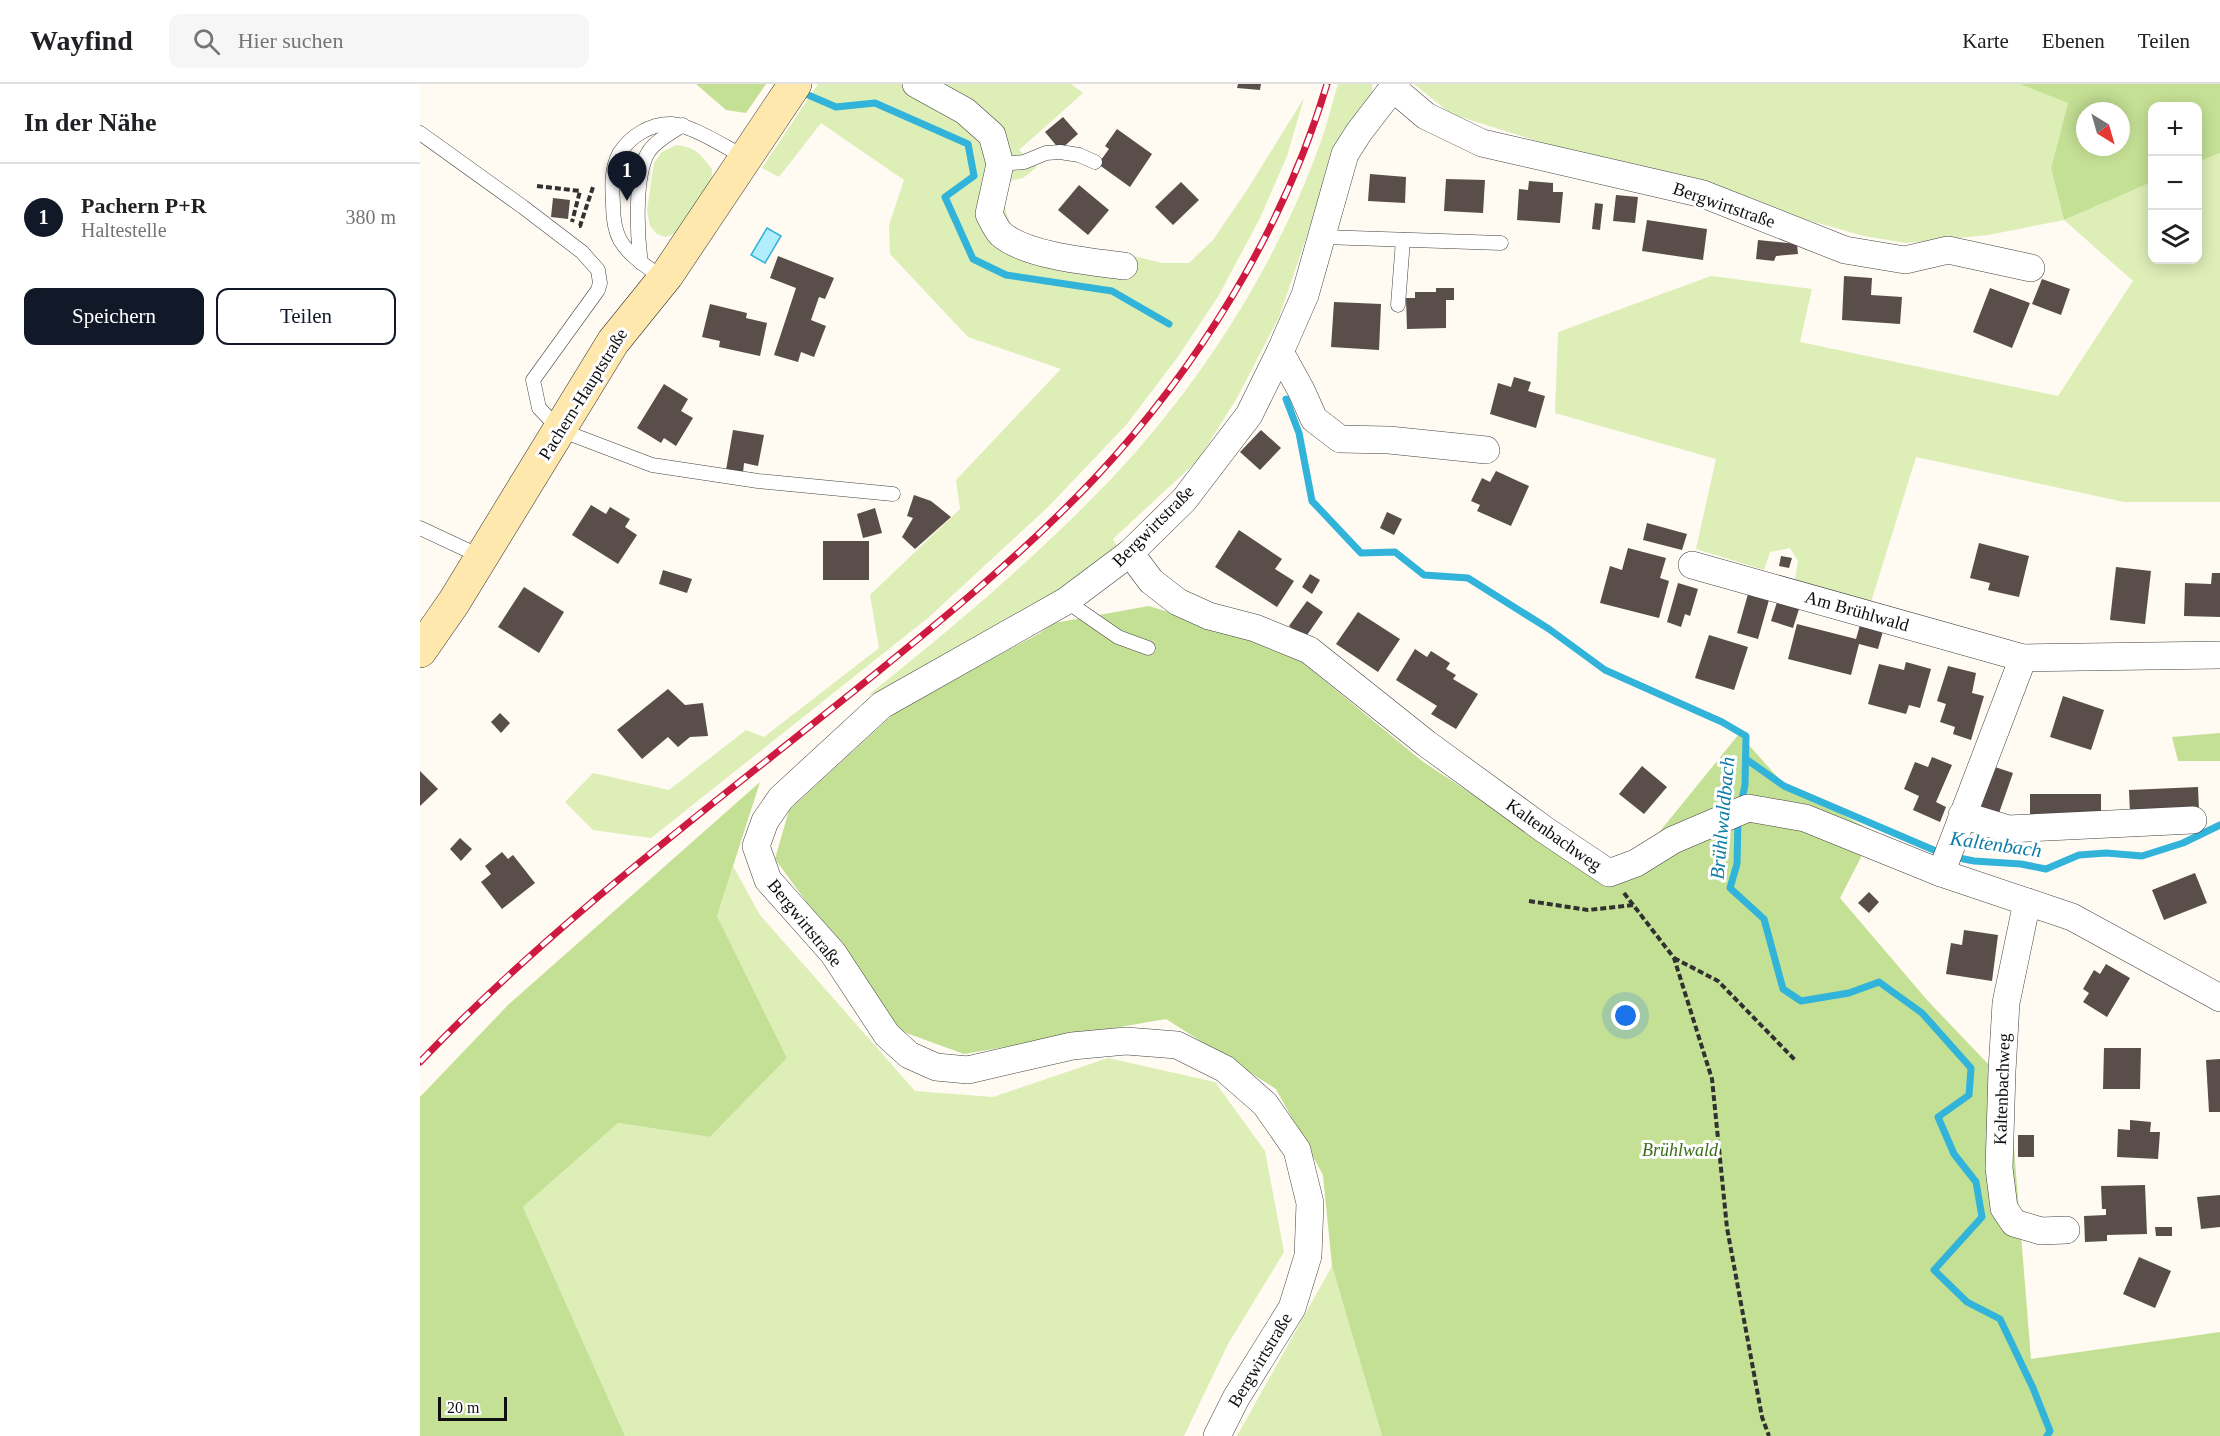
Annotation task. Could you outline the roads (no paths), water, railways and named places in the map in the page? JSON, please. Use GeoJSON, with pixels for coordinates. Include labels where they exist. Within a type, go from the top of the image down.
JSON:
{"type":"FeatureCollection","features":[{"type":"Feature","properties":{"kind":"main road","name":"Pachern-Hauptstraße"},"geometry":{"type":"LineString","coordinates":[[420,651],[482,557],[560,430],[653,271],[747,158],[795,84]]}},
{"type":"Feature","properties":{"kind":"street"},"geometry":{"type":"LineString","coordinates":[[916,84],[965,111],[992,135],[1000,164],[989,213],[1000,234],[1023,246],[1063,258],[1124,266]]}},
{"type":"Feature","properties":{"kind":"street","name":"Bergwirtstraße"},"geometry":{"type":"LineString","coordinates":[[1217,1436],[1236,1398],[1292,1308],[1308,1256],[1310,1203],[1296,1150],[1264,1104],[1225,1069],[1178,1045],[1126,1041],[1072,1046],[968,1070],[936,1067],[909,1055],[887,1035],[833,953],[768,880],[756,846],[765,821],[781,798],[882,705],[1066,601],[1130,553],[1184,500],[1249,415],[1305,295],[1345,154],[1395,86],[1426,116],[1482,143],[1703,194],[1845,250],[1905,260],[1948,250],[2031,267]]}},
{"type":"Feature","properties":{"kind":"street"},"geometry":{"type":"LineString","coordinates":[[1280,352],[1314,420],[1340,439],[1389,440],[1486,450]]}},
{"type":"Feature","properties":{"kind":"street","name":"Kaltenbachweg"},"geometry":{"type":"LineString","coordinates":[[1130,553],[1151,581],[1178,602],[1209,616],[1255,628],[1309,650],[1427,744],[1545,830],[1609,873],[1636,863],[1673,840],[1748,808],[1805,819],[1941,873],[2072,917],[2220,998]]}},
{"type":"Feature","properties":{"kind":"street","name":"Am Brühlwald"},"geometry":{"type":"LineString","coordinates":[[1692,565],[2023,658],[2220,655]]}},
{"type":"Feature","properties":{"kind":"street"},"geometry":{"type":"LineString","coordinates":[[1941,873],[2023,658]]}},
{"type":"Feature","properties":{"kind":"street"},"geometry":{"type":"LineString","coordinates":[[1962,815],[2008,830],[2193,820]]}},
{"type":"Feature","properties":{"kind":"street","name":"Kaltenbachweg"},"geometry":{"type":"LineString","coordinates":[[2027,902],[2006,1003],[1999,1168],[2004,1208],[2014,1223],[2040,1231],[2066,1230]]}},
{"type":"Feature","properties":{"kind":"lane"},"geometry":{"type":"LineString","coordinates":[[653,271],[619,239],[613,219],[612,183],[619,155],[645,129],[659,124],[683,125],[747,158]]}},
{"type":"Feature","properties":{"kind":"lane"},"geometry":{"type":"LineString","coordinates":[[653,271],[637,224],[642,170],[650,150],[683,125]]}},
{"type":"Feature","properties":{"kind":"lane"},"geometry":{"type":"LineString","coordinates":[[420,133],[582,252],[598,270],[600,283],[598,290],[533,380],[539,408],[560,430],[652,465],[758,481],[893,494]]}},
{"type":"Feature","properties":{"kind":"lane"},"geometry":{"type":"LineString","coordinates":[[1000,164],[1024,162],[1046,153],[1060,152],[1079,155],[1095,162]]}},
{"type":"Feature","properties":{"kind":"lane"},"geometry":{"type":"LineString","coordinates":[[1323,237],[1501,243]]}},
{"type":"Feature","properties":{"kind":"lane"},"geometry":{"type":"LineString","coordinates":[[1398,305],[1403,240]]}},
{"type":"Feature","properties":{"kind":"lane"},"geometry":{"type":"LineString","coordinates":[[420,528],[482,557]]}},
{"type":"Feature","properties":{"kind":"lane"},"geometry":{"type":"LineString","coordinates":[[1066,601],[1118,637],[1148,648]]}},
{"type":"Feature","properties":{"kind":"water"},"geometry":{"type":"Polygon","coordinates":[[[767,228],[781,236],[765,263],[751,255],[767,228]]]}},
{"type":"Feature","properties":{"kind":"waterway","name":"Brühlwaldbach"},"geometry":{"type":"LineString","coordinates":[[799,91],[836,107],[875,103],[968,144],[974,176],[945,197],[973,259],[1006,275],[1112,291],[1169,324]]}},
{"type":"Feature","properties":{"kind":"waterway","name":"Brühlwaldbach"},"geometry":{"type":"LineString","coordinates":[[1286,399],[1299,433],[1312,501],[1361,553],[1395,552],[1424,575],[1468,578],[1549,629],[1605,670],[1722,722],[1746,736],[1745,785],[1741,804]]}},
{"type":"Feature","properties":{"kind":"waterway","name":"Kaltenbach"},"geometry":{"type":"LineString","coordinates":[[1746,759],[1784,786],[1943,854]]}},
{"type":"Feature","properties":{"kind":"waterway","name":"Brühlwaldbach"},"geometry":{"type":"LineString","coordinates":[[1738,820],[1737,864],[1730,888],[1764,919],[1783,989],[1801,1001],[1849,993],[1879,982],[1922,1013],[1971,1068],[1969,1095],[1938,1117],[1954,1154],[1976,1182],[1982,1217],[1934,1270],[1967,1302],[2000,1319],[2033,1388],[2050,1431],[2047,1436]]}},
{"type":"Feature","properties":{"kind":"waterway","name":"Kaltenbach"},"geometry":{"type":"LineString","coordinates":[[1954,857],[2046,869],[2079,855],[2106,853],[2142,856],[2183,843],[2220,825]]}},
{"type":"Feature","properties":{"kind":"railway"},"geometry":{"type":"LineString","coordinates":[[420,1062],[470,1011],[576,915],[947,615],[1037,536],[1094,479],[1168,391],[1202,344],[1233,295],[1287,192],[1309,139],[1327,84]]}},
{"type":"Feature","properties":{"kind":"place","name":"Pachern P+R"},"geometry":{"type":"Point","coordinates":[627,201]}},
{"type":"Feature","properties":{"kind":"park label","name":"Brühlwald"},"geometry":{"type":"Point","coordinates":[1680,1150]}}]}
